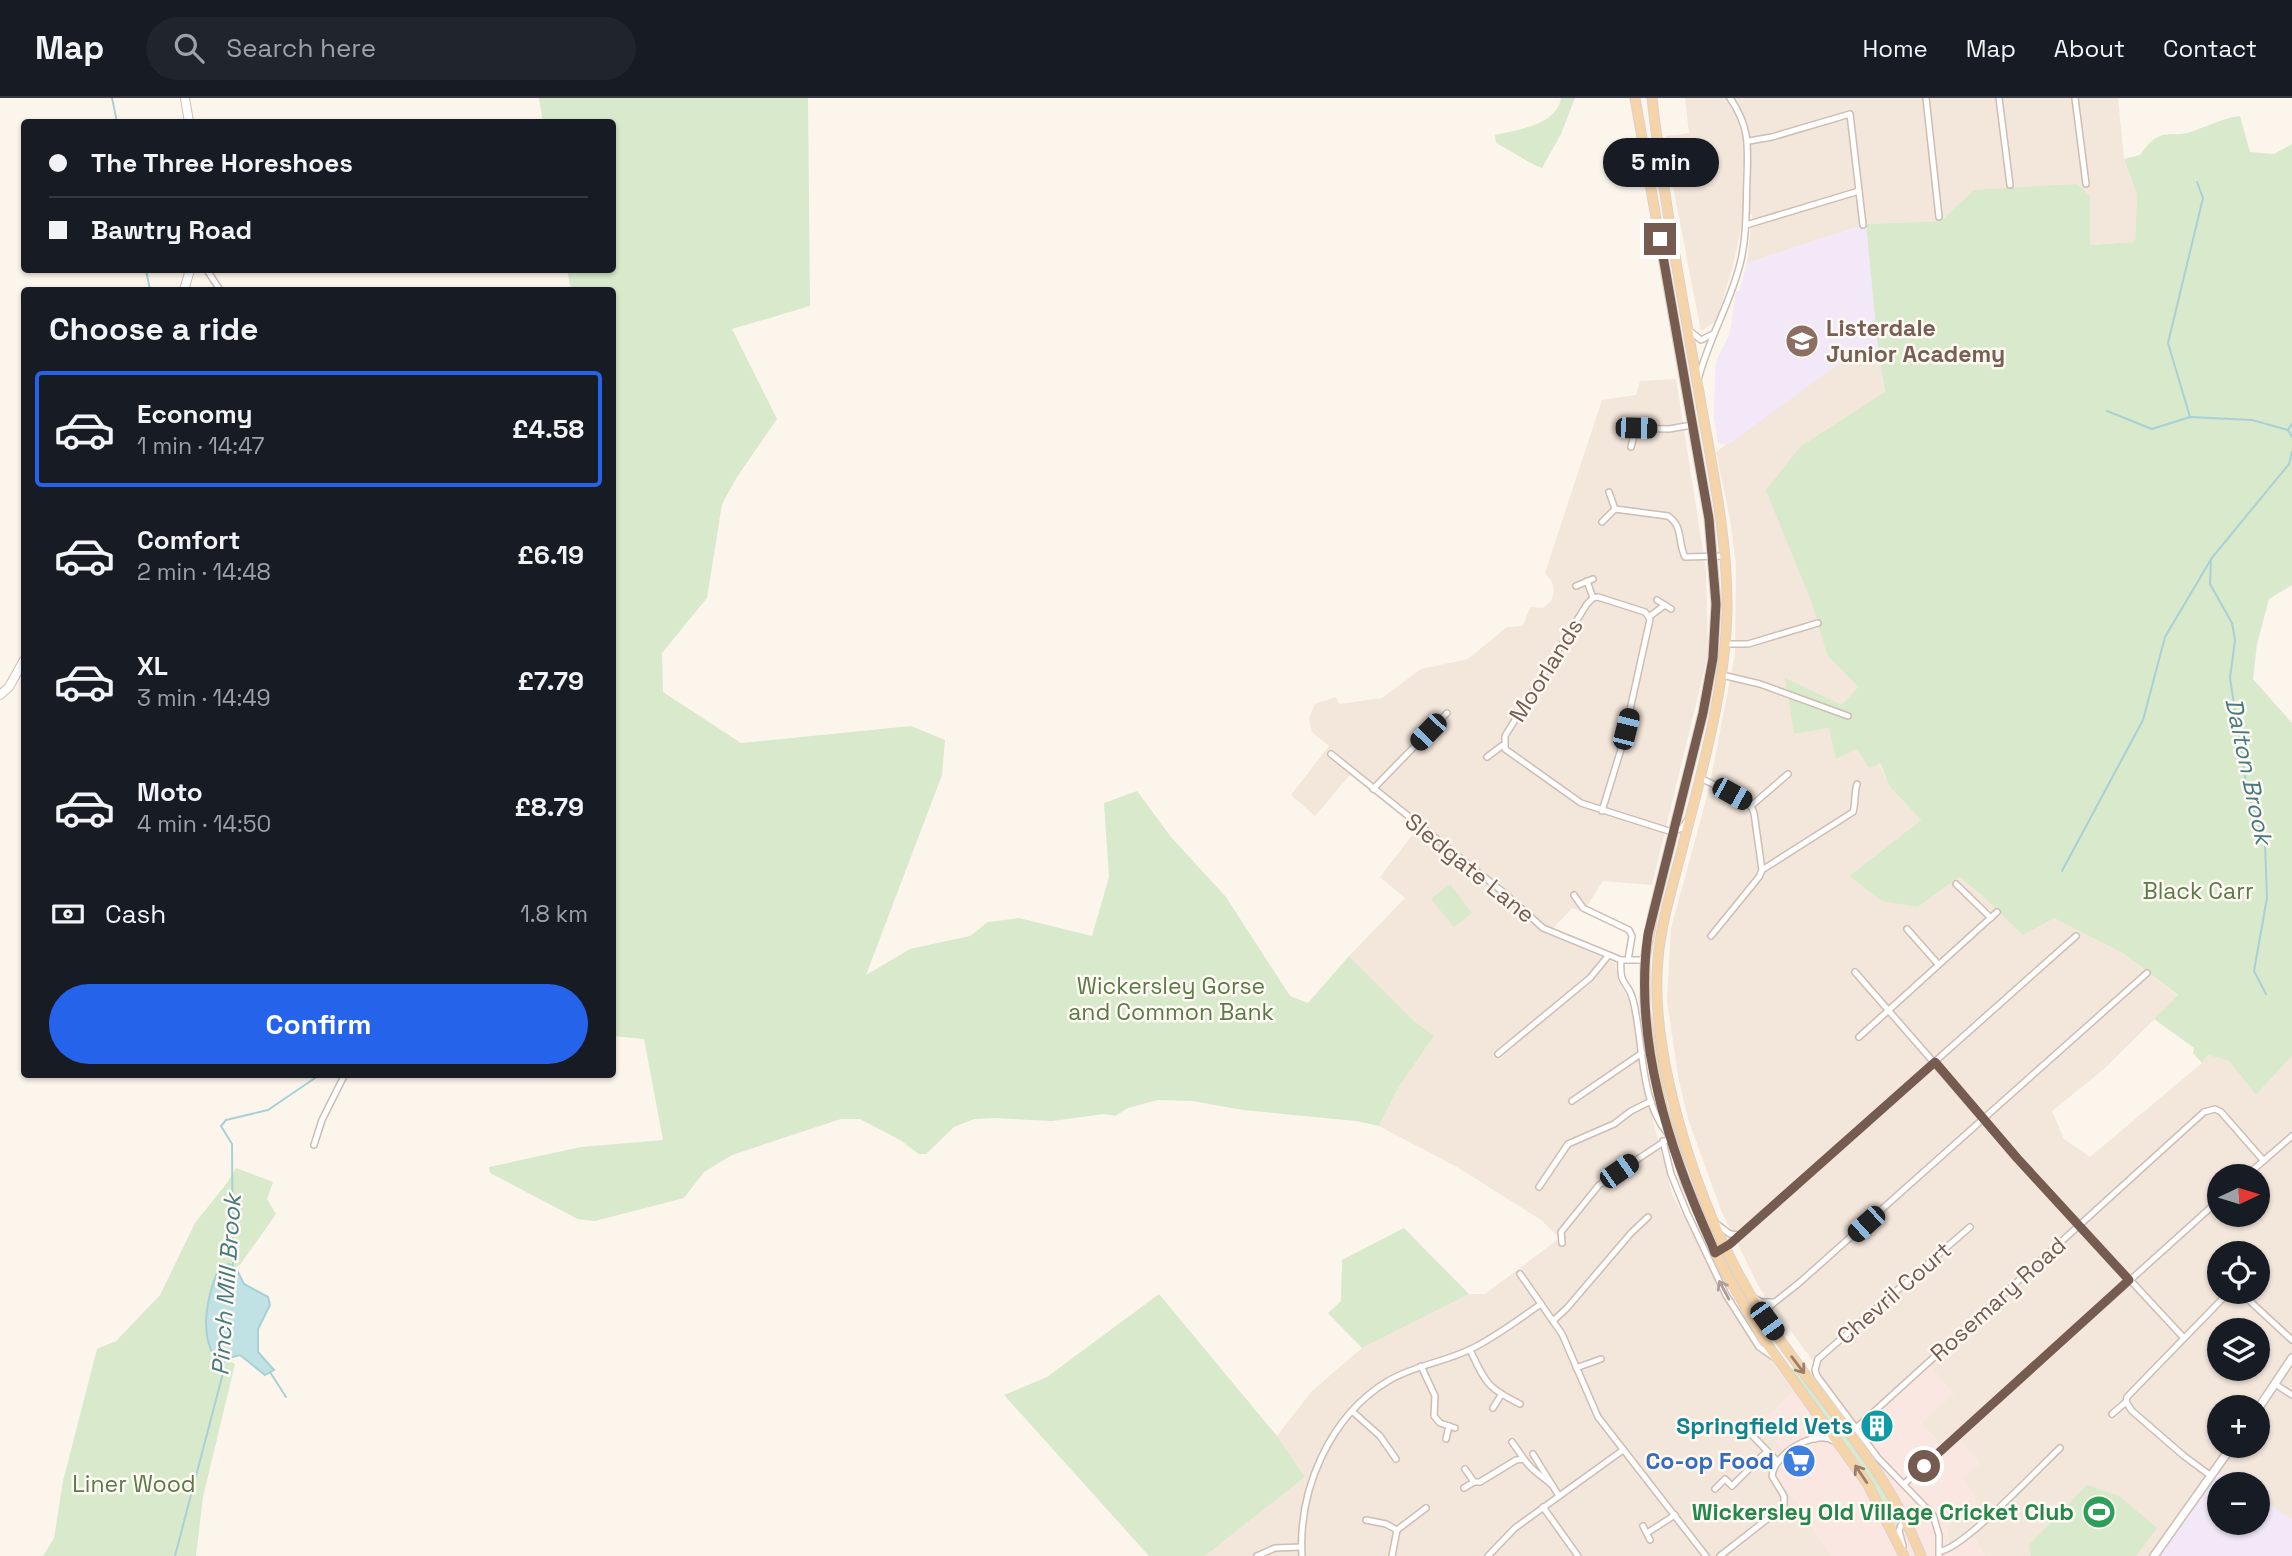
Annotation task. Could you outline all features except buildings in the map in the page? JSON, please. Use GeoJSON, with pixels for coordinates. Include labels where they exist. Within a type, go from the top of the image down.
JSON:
{"type":"FeatureCollection","features":[{"type":"Feature","properties":{"kind":"main road"},"geometry":{"type":"LineString","coordinates":[[185,98],[188,119]]}},
{"type":"Feature","properties":{"kind":"main road"},"geometry":{"type":"LineString","coordinates":[[1635,98],[1709,519],[1716,604],[1713,658],[1703,713],[1672,832],[1645,960],[1645,1008],[1667,1139],[1715,1253],[1747,1312],[1867,1483],[1905,1556]]}},
{"type":"Feature","properties":{"kind":"main road"},"geometry":{"type":"LineString","coordinates":[[1652,98],[1667,215],[1715,481],[1725,556],[1727,611],[1722,675],[1660,946],[1657,1009],[1665,1065],[1696,1178],[1726,1247],[1752,1297],[1877,1470],[1906,1521],[1921,1556]]}},
{"type":"Feature","properties":{"kind":"main road"},"geometry":{"type":"LineString","coordinates":[[0,695],[9,687],[21,665]]}},
{"type":"Feature","properties":{"kind":"main road"},"geometry":{"type":"LineString","coordinates":[[1661,880],[1672,855],[1680,855]]}},
{"type":"Feature","properties":{"kind":"main road"},"geometry":{"type":"LineString","coordinates":[[1706,1233],[1716,1224]]}},
{"type":"Feature","properties":{"kind":"street"},"geometry":{"type":"LineString","coordinates":[[1697,384],[1704,356],[1718,329],[1740,264],[1746,225],[1749,141],[1738,109],[1730,98]]}},
{"type":"Feature","properties":{"kind":"street"},"geometry":{"type":"LineString","coordinates":[[1926,98],[1939,217]]}},
{"type":"Feature","properties":{"kind":"street"},"geometry":{"type":"LineString","coordinates":[[1999,98],[2010,185]]}},
{"type":"Feature","properties":{"kind":"street"},"geometry":{"type":"LineString","coordinates":[[2076,98],[2087,184]]}},
{"type":"Feature","properties":{"kind":"street"},"geometry":{"type":"LineString","coordinates":[[1749,141],[1772,137],[1860,111]]}},
{"type":"Feature","properties":{"kind":"street"},"geometry":{"type":"LineString","coordinates":[[1850,114],[1863,225]]}},
{"type":"Feature","properties":{"kind":"street"},"geometry":{"type":"LineString","coordinates":[[1746,225],[1859,191]]}},
{"type":"Feature","properties":{"kind":"street"},"geometry":{"type":"LineString","coordinates":[[1686,324],[1691,334],[1701,340],[1710,337],[1718,329]]}},
{"type":"Feature","properties":{"kind":"street"},"geometry":{"type":"LineString","coordinates":[[1620,428],[1669,429],[1692,425]]}},
{"type":"Feature","properties":{"kind":"street"},"geometry":{"type":"LineString","coordinates":[[1631,447],[1636,428]]}},
{"type":"Feature","properties":{"kind":"street"},"geometry":{"type":"LineString","coordinates":[[1609,492],[1615,509]]}},
{"type":"Feature","properties":{"kind":"street"},"geometry":{"type":"LineString","coordinates":[[1615,509],[1668,516],[1680,528],[1680,547],[1685,556],[1725,556]]}},
{"type":"Feature","properties":{"kind":"street"},"geometry":{"type":"LineString","coordinates":[[1602,522],[1615,509]]}},
{"type":"Feature","properties":{"kind":"street","name":"Moorlands"},"geometry":{"type":"LineString","coordinates":[[1576,586],[1590,580],[1593,598]]}},
{"type":"Feature","properties":{"kind":"street","name":"Moorlands"},"geometry":{"type":"LineString","coordinates":[[1487,757],[1503,745],[1505,736],[1593,598],[1602,598],[1650,616]]}},
{"type":"Feature","properties":{"kind":"street"},"geometry":{"type":"LineString","coordinates":[[1657,600],[1671,610]]}},
{"type":"Feature","properties":{"kind":"street"},"geometry":{"type":"LineString","coordinates":[[1602,811],[1630,713],[1650,616],[1665,605]]}},
{"type":"Feature","properties":{"kind":"street"},"geometry":{"type":"LineString","coordinates":[[1725,643],[1748,644],[1818,623]]}},
{"type":"Feature","properties":{"kind":"street"},"geometry":{"type":"LineString","coordinates":[[1722,675],[1760,684],[1848,716]]}},
{"type":"Feature","properties":{"kind":"street"},"geometry":{"type":"LineString","coordinates":[[1373,789],[1447,713]]}},
{"type":"Feature","properties":{"kind":"street","name":"Moorlands"},"geometry":{"type":"LineString","coordinates":[[1503,745],[1508,752],[1581,803],[1672,832]]}},
{"type":"Feature","properties":{"kind":"street","name":"Sledgate Lane"},"geometry":{"type":"LineString","coordinates":[[1331,754],[1503,892],[1543,928],[1608,956],[1625,960],[1645,960]]}},
{"type":"Feature","properties":{"kind":"street"},"geometry":{"type":"LineString","coordinates":[[1751,806],[1788,774]]}},
{"type":"Feature","properties":{"kind":"street"},"geometry":{"type":"LineString","coordinates":[[1700,778],[1751,806],[1762,870],[1711,936]]}},
{"type":"Feature","properties":{"kind":"street"},"geometry":{"type":"LineString","coordinates":[[1762,870],[1853,812],[1857,784]]}},
{"type":"Feature","properties":{"kind":"street"},"geometry":{"type":"LineString","coordinates":[[1672,832],[1682,828],[1691,814]]}},
{"type":"Feature","properties":{"kind":"street"},"geometry":{"type":"LineString","coordinates":[[1956,884],[1991,918]]}},
{"type":"Feature","properties":{"kind":"street"},"geometry":{"type":"LineString","coordinates":[[1574,895],[1583,908],[1629,930],[1632,938],[1621,979],[1634,1001],[1651,1101],[1667,1139],[1671,1174],[1726,1295],[1759,1347],[1780,1362]]}},
{"type":"Feature","properties":{"kind":"street"},"geometry":{"type":"LineString","coordinates":[[1858,1037],[1997,912]]}},
{"type":"Feature","properties":{"kind":"street"},"geometry":{"type":"LineString","coordinates":[[1907,929],[1938,964]]}},
{"type":"Feature","properties":{"kind":"street"},"geometry":{"type":"LineString","coordinates":[[1715,1253],[1740,1235],[2076,936]]}},
{"type":"Feature","properties":{"kind":"street"},"geometry":{"type":"LineString","coordinates":[[1498,1054],[1590,978],[1608,956]]}},
{"type":"Feature","properties":{"kind":"street"},"geometry":{"type":"LineString","coordinates":[[1855,972],[2183,1337]]}},
{"type":"Feature","properties":{"kind":"street"},"geometry":{"type":"LineString","coordinates":[[1767,1321],[1768,1309],[1774,1302],[1799,1283],[2147,974]]}},
{"type":"Feature","properties":{"kind":"street"},"geometry":{"type":"LineString","coordinates":[[1572,1101],[1642,1053]]}},
{"type":"Feature","properties":{"kind":"street"},"geometry":{"type":"LineString","coordinates":[[314,1145],[322,1120],[343,1078]]}},
{"type":"Feature","properties":{"kind":"street"},"geometry":{"type":"LineString","coordinates":[[1539,1187],[1568,1144],[1614,1124],[1651,1101]]}},
{"type":"Feature","properties":{"kind":"street","name":"Rosemary Road"},"geometry":{"type":"LineString","coordinates":[[1856,1428],[2204,1112],[2215,1109],[2225,1115],[2263,1160]]}},
{"type":"Feature","properties":{"kind":"street"},"geometry":{"type":"LineString","coordinates":[[2258,1164],[2292,1136]]}},
{"type":"Feature","properties":{"kind":"street"},"geometry":{"type":"LineString","coordinates":[[1563,1242],[1561,1231],[1600,1185],[1667,1139]]}},
{"type":"Feature","properties":{"kind":"street"},"geometry":{"type":"LineString","coordinates":[[1904,1484],[2207,1211]]}},
{"type":"Feature","properties":{"kind":"street"},"geometry":{"type":"LineString","coordinates":[[1553,1321],[1648,1217]]}},
{"type":"Feature","properties":{"kind":"street"},"geometry":{"type":"LineString","coordinates":[[1716,1224],[1730,1234],[1740,1235]]}},
{"type":"Feature","properties":{"kind":"street","name":"Chevril Court"},"geometry":{"type":"LineString","coordinates":[[1856,1428],[1817,1376],[1815,1370],[1818,1359],[1970,1227]]}},
{"type":"Feature","properties":{"kind":"street"},"geometry":{"type":"LineString","coordinates":[[1520,1274],[1562,1334],[1592,1406],[1706,1556]]}},
{"type":"Feature","properties":{"kind":"street"},"geometry":{"type":"LineString","coordinates":[[1752,1297],[1761,1302],[1774,1302]]}},
{"type":"Feature","properties":{"kind":"street"},"geometry":{"type":"LineString","coordinates":[[1301,1556],[1304,1518],[1315,1472],[1336,1430],[1352,1411],[1387,1381],[1421,1366],[1470,1350],[1541,1304]]}},
{"type":"Feature","properties":{"kind":"street"},"geometry":{"type":"LineString","coordinates":[[2112,1414],[2217,1304]]}},
{"type":"Feature","properties":{"kind":"street"},"geometry":{"type":"LineString","coordinates":[[2252,1304],[2292,1340]]}},
{"type":"Feature","properties":{"kind":"street"},"geometry":{"type":"LineString","coordinates":[[1470,1350],[1485,1380],[1495,1392],[1520,1404]]}},
{"type":"Feature","properties":{"kind":"street"},"geometry":{"type":"LineString","coordinates":[[2268,1395],[2292,1358]]}},
{"type":"Feature","properties":{"kind":"street"},"geometry":{"type":"LineString","coordinates":[[1576,1368],[1601,1359]]}},
{"type":"Feature","properties":{"kind":"street"},"geometry":{"type":"LineString","coordinates":[[1421,1366],[1435,1395],[1434,1416],[1440,1423],[1452,1427],[1446,1439]]}},
{"type":"Feature","properties":{"kind":"street"},"geometry":{"type":"LineString","coordinates":[[2275,1384],[2292,1395]]}},
{"type":"Feature","properties":{"kind":"street"},"geometry":{"type":"LineString","coordinates":[[1493,1408],[1501,1395]]}},
{"type":"Feature","properties":{"kind":"street"},"geometry":{"type":"LineString","coordinates":[[2126,1402],[2132,1411],[2173,1447],[2207,1473]]}},
{"type":"Feature","properties":{"kind":"street"},"geometry":{"type":"LineString","coordinates":[[1352,1411],[1380,1436],[1396,1459]]}},
{"type":"Feature","properties":{"kind":"street"},"geometry":{"type":"LineString","coordinates":[[1815,1439],[1819,1425],[1816,1412]]}},
{"type":"Feature","properties":{"kind":"street"},"geometry":{"type":"LineString","coordinates":[[1743,1426],[1778,1462]]}},
{"type":"Feature","properties":{"kind":"street"},"geometry":{"type":"LineString","coordinates":[[1856,1428],[1893,1475],[1929,1510],[1936,1523],[1940,1554],[1986,1521],[2060,1448]]}},
{"type":"Feature","properties":{"kind":"street"},"geometry":{"type":"LineString","coordinates":[[1720,1556],[1784,1506],[1784,1496],[1772,1476],[1773,1468],[1778,1462],[1799,1443],[1826,1438],[1840,1445]]}},
{"type":"Feature","properties":{"kind":"street"},"geometry":{"type":"LineString","coordinates":[[1512,1442],[1533,1472],[1545,1477],[1559,1496]]}},
{"type":"Feature","properties":{"kind":"street"},"geometry":{"type":"LineString","coordinates":[[1488,1556],[1505,1536],[1623,1450]]}},
{"type":"Feature","properties":{"kind":"street"},"geometry":{"type":"LineString","coordinates":[[1715,1489],[1725,1479],[1732,1486],[1767,1451]]}},
{"type":"Feature","properties":{"kind":"street"},"geometry":{"type":"LineString","coordinates":[[1533,1454],[1552,1486]]}},
{"type":"Feature","properties":{"kind":"street"},"geometry":{"type":"LineString","coordinates":[[1464,1488],[1516,1460],[1524,1459]]}},
{"type":"Feature","properties":{"kind":"street"},"geometry":{"type":"LineString","coordinates":[[1465,1469],[1474,1482]]}},
{"type":"Feature","properties":{"kind":"street"},"geometry":{"type":"LineString","coordinates":[[2154,1556],[2207,1482]]}},
{"type":"Feature","properties":{"kind":"street"},"geometry":{"type":"LineString","coordinates":[[1543,1507],[1576,1555]]}},
{"type":"Feature","properties":{"kind":"street"},"geometry":{"type":"LineString","coordinates":[[1392,1556],[1397,1530],[1426,1508]]}},
{"type":"Feature","properties":{"kind":"street"},"geometry":{"type":"LineString","coordinates":[[1905,1556],[1899,1531],[1901,1525],[1929,1510]]}},
{"type":"Feature","properties":{"kind":"street"},"geometry":{"type":"LineString","coordinates":[[1647,1533],[1675,1516]]}},
{"type":"Feature","properties":{"kind":"street"},"geometry":{"type":"LineString","coordinates":[[1912,1534],[1919,1517]]}},
{"type":"Feature","properties":{"kind":"street"},"geometry":{"type":"LineString","coordinates":[[1366,1521],[1386,1524],[1397,1530]]}},
{"type":"Feature","properties":{"kind":"street"},"geometry":{"type":"LineString","coordinates":[[1643,1526],[1650,1540]]}},
{"type":"Feature","properties":{"kind":"street"},"geometry":{"type":"LineString","coordinates":[[1256,1556],[1275,1548],[1301,1547]]}},
{"type":"Feature","properties":{"kind":"shaded area"},"geometry":{"type":"Polygon","coordinates":[[[1685,98],[2118,98],[2124,159],[2137,195],[2135,242],[2090,245],[2090,196],[1975,190],[1941,221],[1866,224],[1747,263],[1752,214],[1743,218],[1733,266],[1716,321],[1701,331],[1670,171],[1666,136],[1689,133],[1685,98]]]}},
{"type":"Feature","properties":{"kind":"shaded area","name":"Listerdale Junior Academy"},"geometry":{"type":"Polygon","coordinates":[[[1866,224],[1878,349],[1841,362],[1728,445],[1718,443],[1714,418],[1715,368],[1730,333],[1736,291],[1739,291],[1747,263],[1866,224]]]}},
{"type":"Feature","properties":{"kind":"shaded area"},"geometry":{"type":"Polygon","coordinates":[[[1878,349],[1885,393],[1801,446],[1811,601],[1827,655],[1858,687],[1842,706],[1793,734],[1829,728],[1879,763],[1890,787],[1921,820],[1849,876],[1862,885],[1918,907],[1959,877],[1985,898],[2054,918],[2124,954],[2178,996],[2104,1069],[2052,1111],[2064,1139],[2090,1157],[2202,1063],[2208,1055],[2229,1061],[2256,1095],[2292,1056],[2292,1556],[1985,1556],[1971,1532],[1950,1548],[1946,1526],[1977,1502],[1944,1448],[1921,1423],[1953,1393],[1856,1428],[1818,1368],[1760,1289],[1721,1210],[1688,1119],[1678,1076],[1667,1000],[1671,928],[1708,793],[1735,655],[1736,564],[1716,452],[1841,362],[1878,349]]]}},
{"type":"Feature","properties":{"kind":"shaded area"},"geometry":{"type":"Polygon","coordinates":[[[1676,379],[1706,570],[1708,655],[1652,885],[1603,881],[1583,912],[1572,908],[1548,934],[1615,963],[1619,983],[1630,1001],[1647,1097],[1672,1194],[1726,1299],[1794,1392],[1767,1417],[1783,1435],[1789,1458],[1780,1466],[1778,1480],[1796,1500],[1831,1556],[1205,1556],[1305,1477],[1277,1436],[1312,1391],[1362,1348],[1469,1294],[1485,1294],[1560,1238],[1541,1220],[1457,1167],[1379,1126],[1398,1088],[1434,1036],[1413,1020],[1349,956],[1405,898],[1380,877],[1417,829],[1350,775],[1315,816],[1291,795],[1329,746],[1312,732],[1309,718],[1315,704],[1336,697],[1339,704],[1382,698],[1421,669],[1468,659],[1507,627],[1523,626],[1530,607],[1543,608],[1552,600],[1552,582],[1545,573],[1602,400],[1636,395],[1640,381],[1676,379]]]}},
{"type":"Feature","properties":{"kind":"shaded area"},"geometry":{"type":"Polygon","coordinates":[[[1928,1363],[1954,1394],[1921,1423],[1944,1448],[1958,1435],[1980,1464],[1964,1478],[1978,1502],[1946,1527],[1950,1547],[1971,1532],[1985,1556],[1831,1556],[1796,1500],[1778,1480],[1780,1466],[1789,1458],[1775,1442],[1782,1434],[1767,1417],[1818,1368],[1856,1428],[1928,1363]]]}},
{"type":"Feature","properties":{"kind":"shaded area"},"geometry":{"type":"Polygon","coordinates":[[[2207,1489],[2207,1535],[2270,1535],[2270,1505],[2292,1519],[2292,1556],[2159,1556],[2207,1489]]]}},
{"type":"Feature","properties":{"kind":"green space","name":"Wickersley Gorse and Common Bank"},"geometry":{"type":"Polygon","coordinates":[[[539,98],[808,98],[810,306],[732,329],[777,419],[722,504],[707,598],[662,653],[663,692],[741,743],[911,726],[945,740],[942,775],[866,975],[910,949],[970,936],[988,922],[1019,918],[1092,936],[1109,877],[1104,803],[1137,791],[1171,837],[1226,897],[1290,996],[1308,1003],[1349,956],[1413,1020],[1434,1036],[1398,1088],[1379,1126],[1356,1121],[1243,1110],[1192,1101],[1158,1100],[1128,1108],[1115,1116],[1104,1114],[1052,1121],[974,1119],[954,1127],[926,1154],[919,1154],[900,1140],[860,1119],[841,1119],[732,1155],[704,1172],[684,1198],[595,1221],[578,1219],[490,1173],[489,1167],[581,1147],[663,1140],[644,1039],[616,1036],[616,287],[570,287],[568,273],[616,273],[616,119],[542,119],[539,98]]]}},
{"type":"Feature","properties":{"kind":"green space"},"geometry":{"type":"Polygon","coordinates":[[[1561,98],[1575,98],[1561,134],[1542,168],[1496,143],[1495,135],[1535,125],[1544,120],[1558,107],[1561,98]]]}},
{"type":"Feature","properties":{"kind":"green space","name":"Black Carr"},"geometry":{"type":"Polygon","coordinates":[[[2240,116],[2250,152],[2274,154],[2292,144],[2292,585],[2269,599],[2257,644],[2253,679],[2292,723],[2292,1056],[2256,1095],[2229,1061],[2208,1055],[2202,1063],[2193,1053],[2194,1048],[2154,1019],[2178,995],[2124,954],[2054,918],[2023,935],[1959,877],[1918,907],[1882,901],[1849,876],[1921,820],[1890,787],[1880,763],[1869,768],[1857,749],[1836,759],[1829,728],[1794,734],[1785,678],[1842,705],[1858,687],[1827,655],[1811,601],[1766,490],[1801,446],[1885,392],[1878,349],[1866,224],[1941,221],[1974,190],[2077,184],[2090,196],[2090,245],[2135,242],[2137,195],[2124,159],[2140,155],[2160,136],[2187,133],[2240,116]]]}},
{"type":"Feature","properties":{"kind":"green space"},"geometry":{"type":"Polygon","coordinates":[[[1450,884],[1472,913],[1454,927],[1431,899],[1450,884]]]}},
{"type":"Feature","properties":{"kind":"green space","name":"Liner Wood"},"geometry":{"type":"Polygon","coordinates":[[[236,1168],[273,1182],[267,1199],[276,1214],[240,1265],[219,1275],[219,1355],[235,1364],[203,1497],[196,1556],[43,1556],[54,1538],[63,1481],[97,1349],[116,1341],[160,1295],[195,1223],[236,1168]]]}},
{"type":"Feature","properties":{"kind":"green space"},"geometry":{"type":"Polygon","coordinates":[[[1404,1228],[1469,1294],[1362,1348],[1328,1313],[1341,1301],[1342,1260],[1404,1228]]]}},
{"type":"Feature","properties":{"kind":"green space"},"geometry":{"type":"Polygon","coordinates":[[[1159,1294],[1277,1436],[1305,1477],[1205,1556],[1149,1556],[1004,1395],[1047,1377],[1159,1294]]]}},
{"type":"Feature","properties":{"kind":"green space"},"geometry":{"type":"Polygon","coordinates":[[[1795,1366],[1866,1462],[1902,1519],[1897,1528],[1864,1469],[1791,1370],[1795,1366]]]}},
{"type":"Feature","properties":{"kind":"green space","name":"Wickersley Old Village Cricket Club"},"geometry":{"type":"Polygon","coordinates":[[[2087,1485],[2119,1496],[2157,1528],[2136,1556],[2031,1556],[2029,1545],[2087,1485]]]}},
{"type":"Feature","properties":{"kind":"water"},"geometry":{"type":"Polygon","coordinates":[[[229,1264],[237,1270],[244,1284],[268,1297],[270,1305],[258,1329],[258,1352],[274,1370],[265,1375],[240,1355],[217,1361],[211,1351],[206,1328],[208,1303],[219,1268],[229,1264]]]}},
{"type":"Feature","properties":{"kind":"waterway","name":"Pinch Mill Brook"},"geometry":{"type":"LineString","coordinates":[[112,98],[116,119]]}},
{"type":"Feature","properties":{"kind":"waterway"},"geometry":{"type":"LineString","coordinates":[[2190,417],[2168,343],[2203,198],[2197,182]]}},
{"type":"Feature","properties":{"kind":"waterway","name":"Pinch Mill Brook"},"geometry":{"type":"LineString","coordinates":[[147,273],[149,287]]}},
{"type":"Feature","properties":{"kind":"waterway"},"geometry":{"type":"LineString","coordinates":[[2107,411],[2152,429],[2190,417],[2252,420],[2288,430]]}},
{"type":"Feature","properties":{"kind":"waterway","name":"Dalton Brook"},"geometry":{"type":"LineString","coordinates":[[2292,424],[2288,430],[2292,437]]}},
{"type":"Feature","properties":{"kind":"waterway","name":"Dalton Brook"},"geometry":{"type":"LineString","coordinates":[[2266,994],[2254,971],[2267,898],[2265,843],[2247,790],[2230,678],[2235,640],[2232,623],[2210,584],[2211,559],[2289,464],[2292,452]]}},
{"type":"Feature","properties":{"kind":"waterway"},"geometry":{"type":"LineString","coordinates":[[2062,871],[2143,720],[2165,637],[2210,561]]}},
{"type":"Feature","properties":{"kind":"waterway","name":"Pinch Mill Brook"},"geometry":{"type":"LineString","coordinates":[[233,1268],[232,1144],[221,1126],[226,1120],[268,1110],[315,1078]]}},
{"type":"Feature","properties":{"kind":"waterway","name":"Pinch Mill Brook"},"geometry":{"type":"LineString","coordinates":[[175,1556],[223,1373],[224,1360]]}},
{"type":"Feature","properties":{"kind":"waterway"},"geometry":{"type":"LineString","coordinates":[[270,1372],[286,1397]]}},
{"type":"Feature","properties":{"kind":"place","name":"Listerdale Junior Academy"},"geometry":{"type":"Point","coordinates":[1802,341]}},
{"type":"Feature","properties":{"kind":"place","name":"Springfield Vets"},"geometry":{"type":"Point","coordinates":[1877,1426]}},
{"type":"Feature","properties":{"kind":"place","name":"Co-op Food"},"geometry":{"type":"Point","coordinates":[1799,1461]}},
{"type":"Feature","properties":{"kind":"place","name":"Wickersley Old Village Cricket Club"},"geometry":{"type":"Point","coordinates":[2099,1512]}},
{"type":"Feature","properties":{"kind":"route"},"geometry":{"type":"LineString","coordinates":[[1660,239],[1709,519],[1716,604],[1713,658],[1703,713],[1648,934],[1644,991],[1649,1039],[1662,1105],[1685,1181],[1715,1253],[1730,1244],[1935,1062],[2017,1158],[2129,1280],[1924,1466]]}}]}
